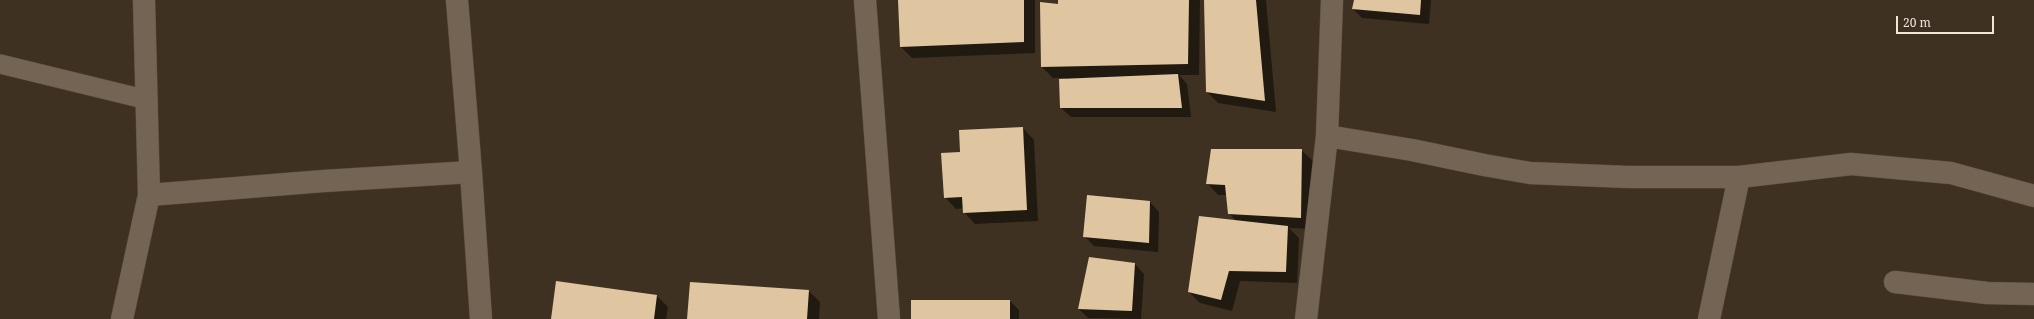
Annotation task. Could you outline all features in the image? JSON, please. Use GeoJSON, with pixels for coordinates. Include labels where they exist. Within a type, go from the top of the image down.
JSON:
{"type":"FeatureCollection","features":[{"type":"Feature","properties":{"kind":"street"},"geometry":{"type":"LineString","coordinates":[[122,319],[149,195],[148,100],[144,0]]}},
{"type":"Feature","properties":{"kind":"street"},"geometry":{"type":"LineString","coordinates":[[456,0],[471,172],[481,319]]}},
{"type":"Feature","properties":{"kind":"street"},"geometry":{"type":"LineString","coordinates":[[865,0],[889,319]]}},
{"type":"Feature","properties":{"kind":"street"},"geometry":{"type":"LineString","coordinates":[[1306,319],[1327,136],[1332,0]]}},
{"type":"Feature","properties":{"kind":"street"},"geometry":{"type":"LineString","coordinates":[[1327,136],[1412,150],[1530,173],[1628,177],[1739,177],[1851,164],[1951,173],[2034,196]]}},
{"type":"Feature","properties":{"kind":"street"},"geometry":{"type":"LineString","coordinates":[[149,195],[324,181],[471,172]]}},
{"type":"Feature","properties":{"kind":"street"},"geometry":{"type":"LineString","coordinates":[[1709,319],[1739,177]]}},
{"type":"Feature","properties":{"kind":"street"},"geometry":{"type":"LineString","coordinates":[[1895,282],[1987,293],[2034,294]]}},
{"type":"Feature","properties":{"kind":"lane"},"geometry":{"type":"LineString","coordinates":[[0,64],[148,100]]}},
{"type":"Feature","properties":{"kind":"building"},"geometry":{"type":"Polygon","coordinates":[[[898,0],[1024,0],[1024,42],[900,47],[898,0]]]}},
{"type":"Feature","properties":{"kind":"building"},"geometry":{"type":"Polygon","coordinates":[[[1058,0],[1189,0],[1188,64],[1041,67],[1040,2],[1058,4],[1058,0]]]}},
{"type":"Feature","properties":{"kind":"building"},"geometry":{"type":"Polygon","coordinates":[[[1204,0],[1256,0],[1265,101],[1206,92],[1204,0]]]}},
{"type":"Feature","properties":{"kind":"building"},"geometry":{"type":"Polygon","coordinates":[[[1354,0],[1421,0],[1420,15],[1352,9],[1354,0]]]}},
{"type":"Feature","properties":{"kind":"building"},"geometry":{"type":"Polygon","coordinates":[[[1178,74],[1182,108],[1060,108],[1059,79],[1178,74]]]}},
{"type":"Feature","properties":{"kind":"building"},"geometry":{"type":"Polygon","coordinates":[[[1023,127],[1027,210],[963,213],[962,197],[944,198],[941,153],[960,152],[959,130],[1023,127]]]}},
{"type":"Feature","properties":{"kind":"building"},"geometry":{"type":"Polygon","coordinates":[[[1211,149],[1302,149],[1301,218],[1228,214],[1225,185],[1206,184],[1211,149]]]}},
{"type":"Feature","properties":{"kind":"building"},"geometry":{"type":"Polygon","coordinates":[[[1087,195],[1150,201],[1149,243],[1083,237],[1087,195]]]}},
{"type":"Feature","properties":{"kind":"building"},"geometry":{"type":"Polygon","coordinates":[[[1199,216],[1288,226],[1286,272],[1229,271],[1221,300],[1188,292],[1199,216]]]}},
{"type":"Feature","properties":{"kind":"building"},"geometry":{"type":"Polygon","coordinates":[[[1089,257],[1135,263],[1132,311],[1078,309],[1089,257]]]}},
{"type":"Feature","properties":{"kind":"building"},"geometry":{"type":"Polygon","coordinates":[[[556,281],[657,295],[654,319],[551,319],[556,281]]]}},
{"type":"Feature","properties":{"kind":"building"},"geometry":{"type":"Polygon","coordinates":[[[690,282],[809,290],[807,319],[687,319],[690,282]]]}},
{"type":"Feature","properties":{"kind":"building"},"geometry":{"type":"Polygon","coordinates":[[[911,300],[1010,300],[1010,319],[911,319],[911,300]]]}}]}
